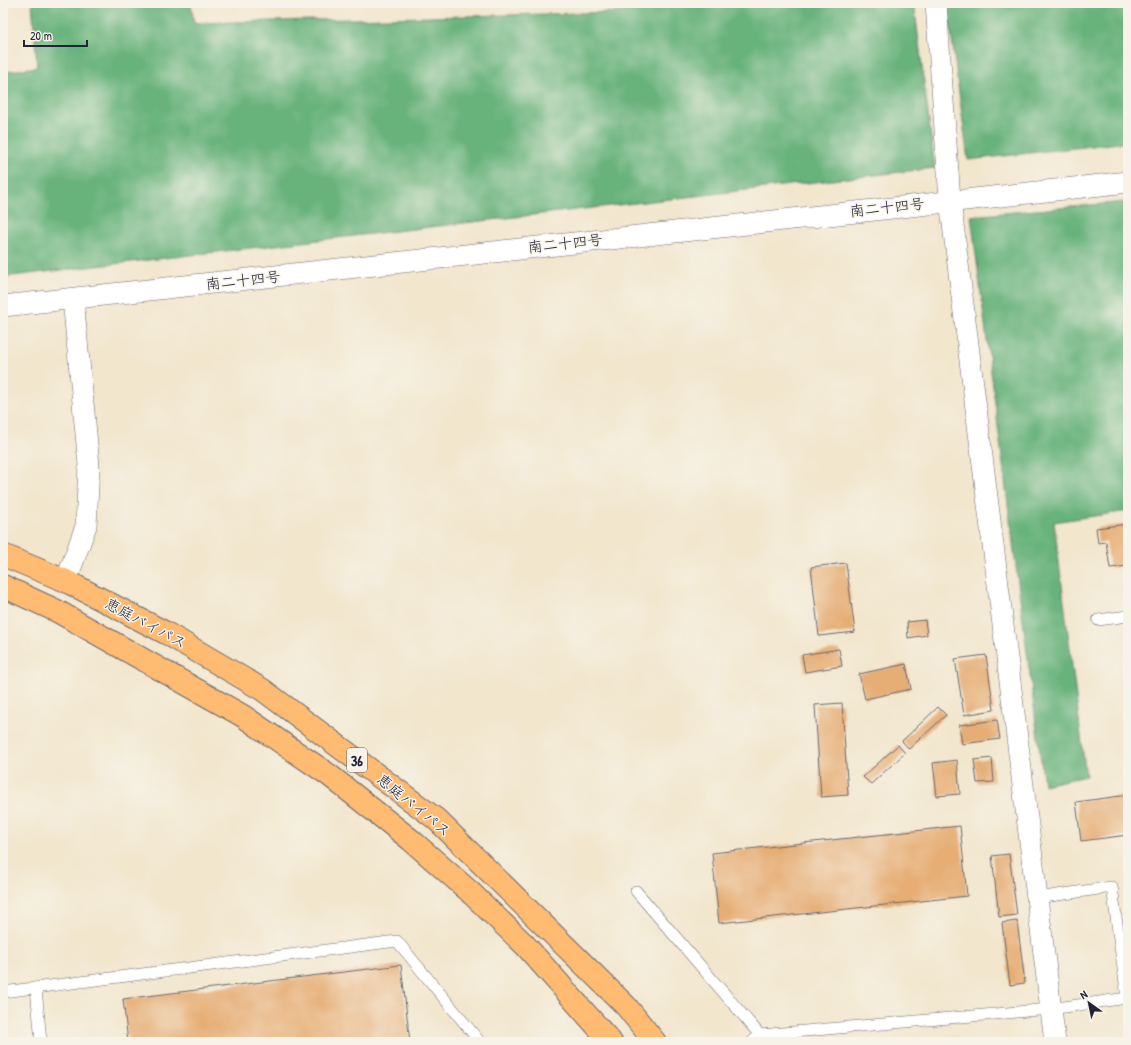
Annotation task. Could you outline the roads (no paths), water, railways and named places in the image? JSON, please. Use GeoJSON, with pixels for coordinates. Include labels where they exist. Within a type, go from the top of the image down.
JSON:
{"type":"FeatureCollection","features":[{"type":"Feature","properties":{"kind":"highway","name":"恵庭バイパス"},"geometry":{"type":"LineString","coordinates":[[3,555],[66,581],[166,633],[263,690],[436,819],[626,1006],[655,1042]]}},
{"type":"Feature","properties":{"kind":"highway","name":"恵庭バイパス"},"geometry":{"type":"LineString","coordinates":[[3,586],[57,611],[243,716],[329,775],[411,840],[469,890],[525,945],[611,1042]]}},
{"type":"Feature","properties":{"kind":"street"},"geometry":{"type":"LineString","coordinates":[[936,3],[950,200],[1055,1042]]}},
{"type":"Feature","properties":{"kind":"street","name":"南二十四号"},"geometry":{"type":"LineString","coordinates":[[3,306],[950,200],[1128,182]]}},
{"type":"Feature","properties":{"kind":"street"},"geometry":{"type":"LineString","coordinates":[[66,581],[86,526],[89,465],[72,299]]}},
{"type":"Feature","properties":{"kind":"lane"},"geometry":{"type":"LineString","coordinates":[[1098,620],[1128,616]]}},
{"type":"Feature","properties":{"kind":"lane"},"geometry":{"type":"LineString","coordinates":[[636,891],[756,1039],[1050,1009],[1127,998],[1112,887],[1037,898]]}},
{"type":"Feature","properties":{"kind":"lane"},"geometry":{"type":"LineString","coordinates":[[3,992],[398,941],[480,1042]]}},
{"type":"Feature","properties":{"kind":"lane"},"geometry":{"type":"LineString","coordinates":[[36,988],[41,1042]]}}]}
